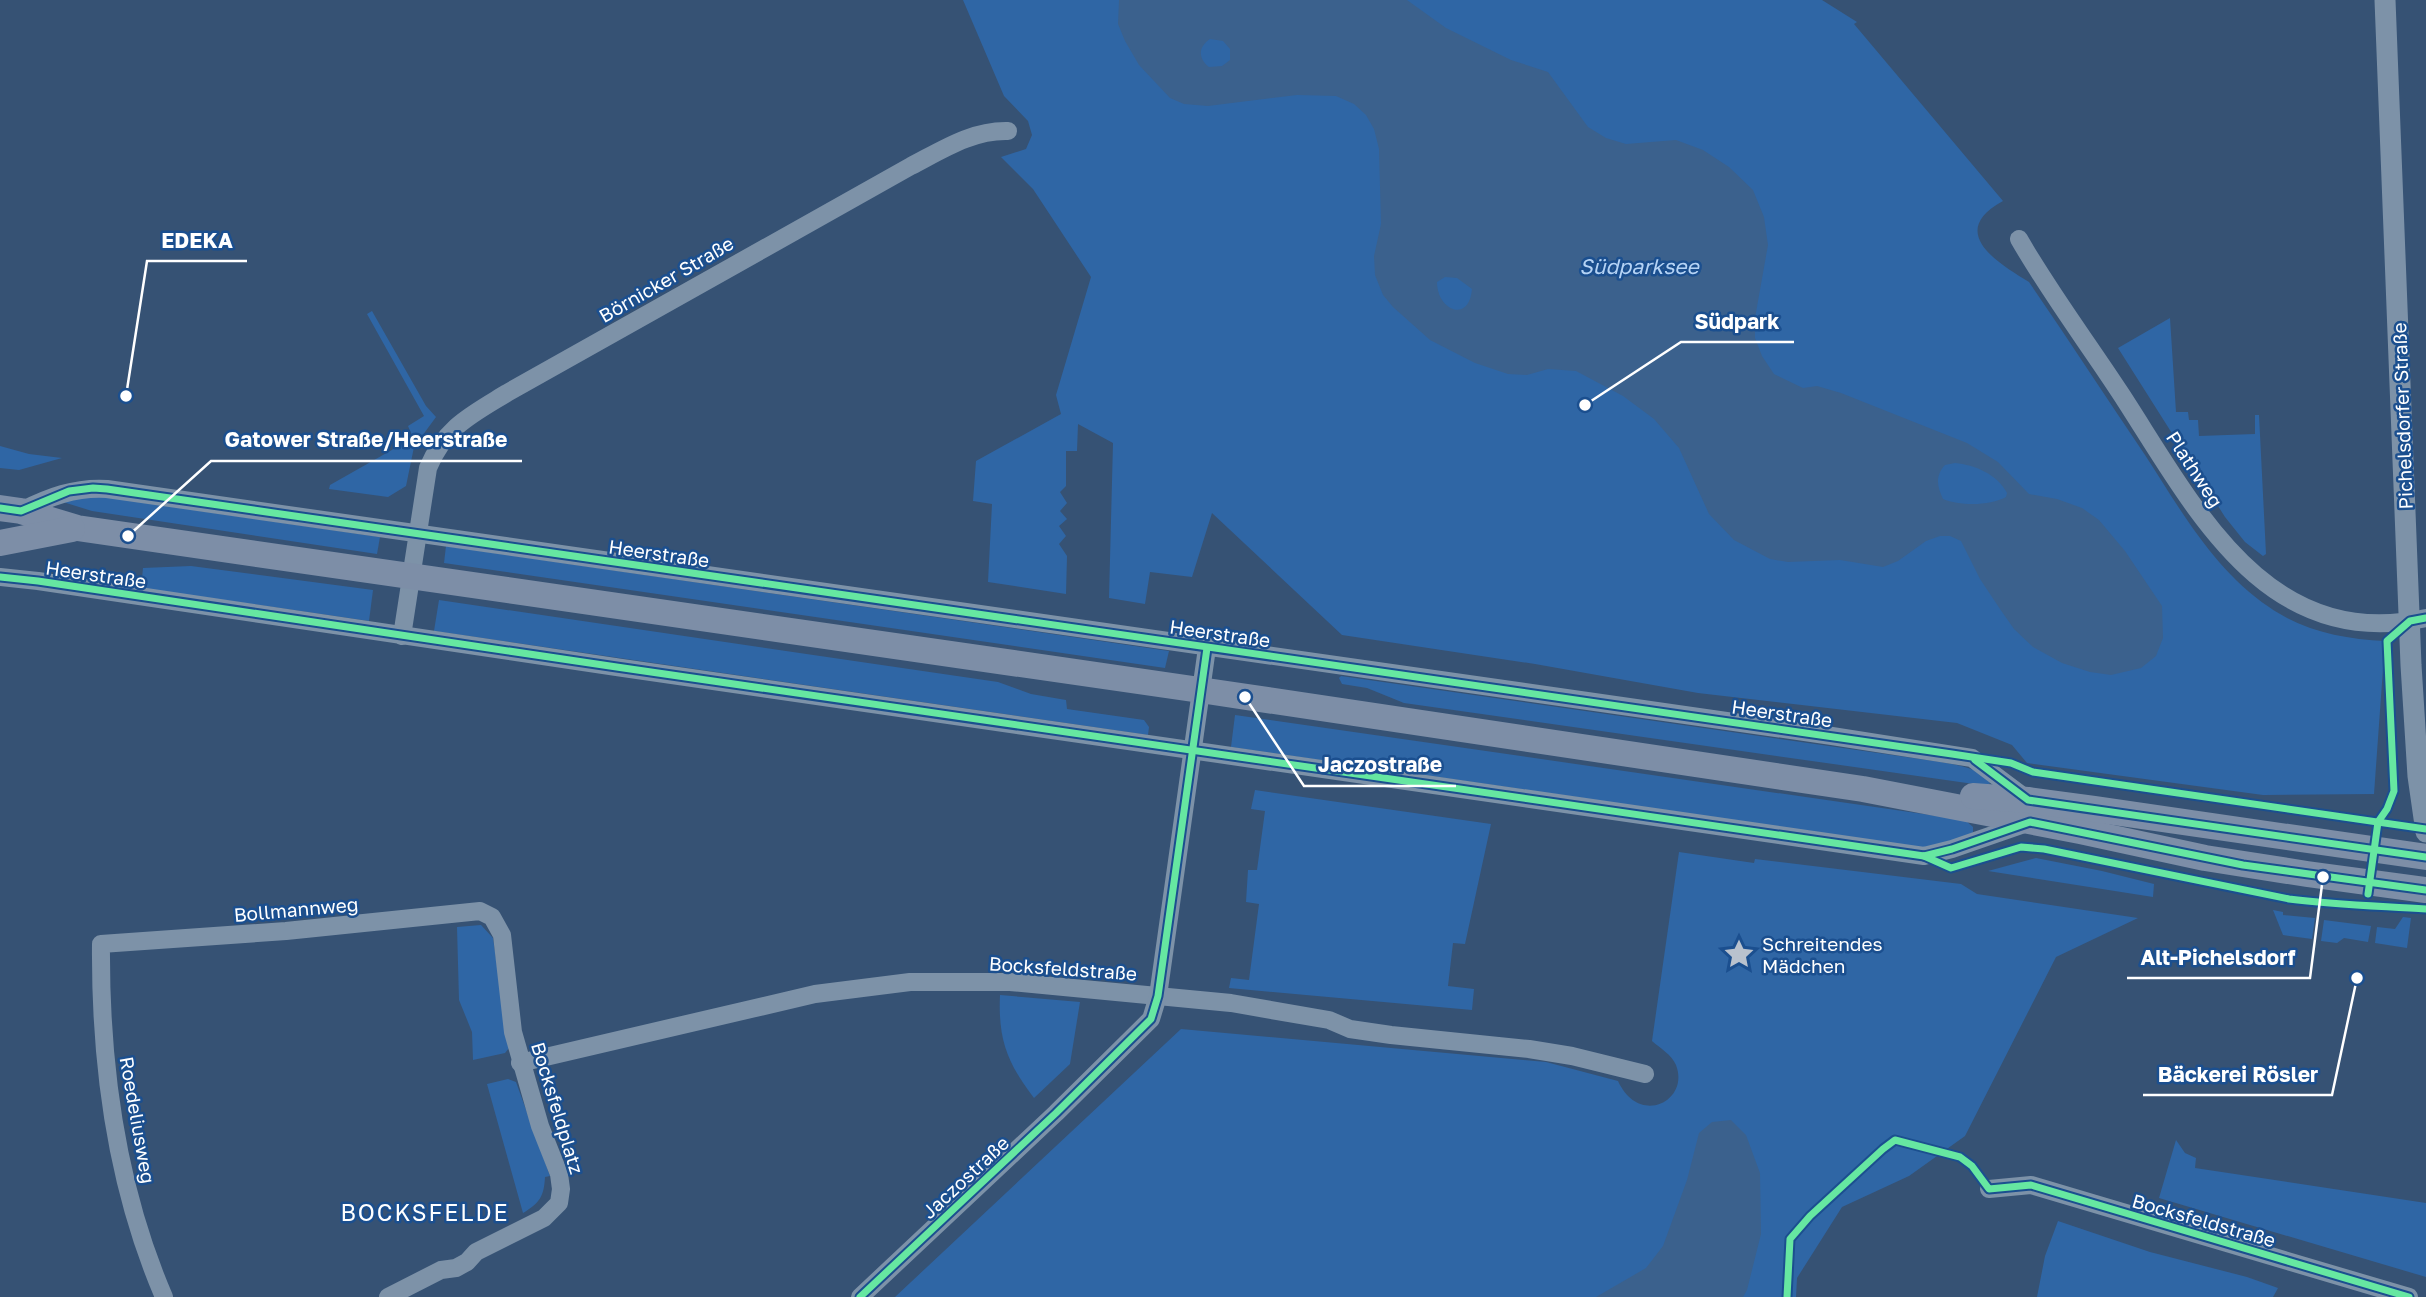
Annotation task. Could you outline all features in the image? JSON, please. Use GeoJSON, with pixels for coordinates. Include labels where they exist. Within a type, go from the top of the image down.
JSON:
{"type":"FeatureCollection","features":[{"type":"Feature","properties":{"kind":"main road","name":"Heerstraße"},"geometry":{"type":"LineString","coordinates":[[10,509],[77,528],[1863,789],[2426,857]]}},
{"type":"Feature","properties":{"kind":"main road","name":"Heerstraße"},"geometry":{"type":"LineString","coordinates":[[0,543],[77,528]]}},
{"type":"Feature","properties":{"kind":"main road","name":"Heerstraße"},"geometry":{"type":"LineString","coordinates":[[2029,811],[2243,865],[2426,890]]}},
{"type":"Feature","properties":{"kind":"street","name":"Pichelsdorfer Straße"},"geometry":{"type":"LineString","coordinates":[[2385,0],[2418,619],[2418,776],[2426,832]]}},
{"type":"Feature","properties":{"kind":"street","name":"Börnicker Straße"},"geometry":{"type":"LineString","coordinates":[[417,534],[431,460],[451,429],[467,418],[911,166],[969,137],[990,131],[1008,131]]}},
{"type":"Feature","properties":{"kind":"street","name":"Plathweg"},"geometry":{"type":"LineString","coordinates":[[2019,239],[2046,285],[2096,355],[2202,519],[2228,550],[2250,570],[2292,600],[2322,613],[2358,622],[2418,619]]}},
{"type":"Feature","properties":{"kind":"street","name":"Heerstraße"},"geometry":{"type":"LineString","coordinates":[[0,577],[1924,856],[1952,849],[2029,811],[1972,758],[1952,754],[93,488],[69,491],[10,509]]}},
{"type":"Feature","properties":{"kind":"street"},"geometry":{"type":"LineString","coordinates":[[402,636],[417,534]]}},
{"type":"Feature","properties":{"kind":"street","name":"Jaczostraße"},"geometry":{"type":"LineString","coordinates":[[860,1297],[1152,1019],[1158,996],[1207,648]]}},
{"type":"Feature","properties":{"kind":"street","name":"Bollmannweg"},"geometry":{"type":"LineString","coordinates":[[101,944],[260,933],[481,911],[492,917]]}},
{"type":"Feature","properties":{"kind":"street","name":"Bocksfeldplatz"},"geometry":{"type":"LineString","coordinates":[[388,1297],[440,1270],[456,1268],[472,1258],[476,1252],[544,1218],[559,1203],[559,1174],[520,1063],[513,1032],[502,935],[492,917]]}},
{"type":"Feature","properties":{"kind":"street","name":"Roedeliusweg"},"geometry":{"type":"LineString","coordinates":[[101,944],[104,1050],[117,1138],[130,1198],[164,1297]]}},
{"type":"Feature","properties":{"kind":"street","name":"Bocksfeldstraße"},"geometry":{"type":"LineString","coordinates":[[520,1063],[771,1004],[864,986],[910,982],[1010,982],[1274,1010],[1329,1020],[1350,1029],[1529,1049],[1572,1056],[1644,1074]]}},
{"type":"Feature","properties":{"kind":"street","name":"Bocksfeldstraße"},"geometry":{"type":"LineString","coordinates":[[1989,1189],[2031,1185],[2409,1297]]}},
{"type":"Feature","properties":{"kind":"shaded area"},"geometry":{"type":"Polygon","coordinates":[[[963,0],[1822,0],[1857,22],[1854,24],[2003,201],[1986,213],[1979,224],[1978,235],[1983,246],[2004,266],[2029,282],[2185,517],[2215,557],[2249,592],[2296,622],[2339,636],[2385,641],[2374,794],[2263,795],[2027,763],[2012,745],[1957,723],[1698,693],[1535,664],[1342,635],[1212,513],[1192,577],[1150,572],[1145,604],[1109,598],[1113,443],[1078,424],[1077,451],[1066,451],[1066,486],[1060,492],[1067,503],[1060,511],[1067,519],[1059,526],[1066,536],[1059,544],[1067,556],[1066,594],[988,582],[992,504],[973,501],[976,461],[1061,414],[1056,395],[1091,277],[1033,189],[1001,157],[1026,149],[1032,135],[1028,121],[1004,96],[963,0]]]}},
{"type":"Feature","properties":{"kind":"shaded area"},"geometry":{"type":"Polygon","coordinates":[[[372,311],[426,406],[436,417],[414,447],[406,486],[388,497],[329,489],[330,485],[413,438],[408,426],[424,416],[367,314],[372,311]]]}},
{"type":"Feature","properties":{"kind":"shaded area"},"geometry":{"type":"Polygon","coordinates":[[[2170,318],[2176,412],[2188,412],[2189,420],[2198,420],[2199,436],[2255,434],[2255,415],[2259,415],[2266,554],[2263,556],[2245,542],[2225,517],[2118,348],[2170,318]]]}},
{"type":"Feature","properties":{"kind":"shaded area"},"geometry":{"type":"Polygon","coordinates":[[[0,446],[29,454],[62,458],[19,470],[0,468],[0,446]]]}},
{"type":"Feature","properties":{"kind":"shaded area"},"geometry":{"type":"Polygon","coordinates":[[[97,496],[380,537],[377,554],[92,511],[63,502],[97,496]]]}},
{"type":"Feature","properties":{"kind":"shaded area"},"geometry":{"type":"Polygon","coordinates":[[[446,546],[1169,651],[1165,668],[444,563],[446,546]]]}},
{"type":"Feature","properties":{"kind":"shaded area"},"geometry":{"type":"Polygon","coordinates":[[[191,566],[373,590],[369,621],[141,588],[143,568],[191,566]]]}},
{"type":"Feature","properties":{"kind":"shaded area"},"geometry":{"type":"Polygon","coordinates":[[[439,600],[998,682],[1031,694],[1066,700],[1067,709],[1144,720],[1149,727],[1148,735],[434,631],[439,600]]]}},
{"type":"Feature","properties":{"kind":"shaded area"},"geometry":{"type":"Polygon","coordinates":[[[1341,676],[1941,762],[1975,771],[1990,783],[1988,786],[1404,703],[1367,688],[1342,684],[1339,678],[1341,676]]]}},
{"type":"Feature","properties":{"kind":"shaded area"},"geometry":{"type":"Polygon","coordinates":[[[1235,715],[1965,820],[1973,827],[1973,832],[1926,848],[1231,747],[1235,715]]]}},
{"type":"Feature","properties":{"kind":"shaded area"},"geometry":{"type":"Polygon","coordinates":[[[1255,790],[1491,824],[1465,944],[1453,943],[1448,986],[1474,989],[1472,1010],[1229,988],[1231,978],[1249,980],[1259,904],[1246,902],[1248,870],[1257,870],[1265,811],[1251,809],[1255,790]]]}},
{"type":"Feature","properties":{"kind":"shaded area"},"geometry":{"type":"Polygon","coordinates":[[[1679,852],[1754,863],[1755,859],[1961,884],[1977,894],[2138,918],[2056,957],[1965,1136],[1909,1176],[1842,1207],[1797,1278],[1796,1297],[895,1297],[1181,1029],[1546,1062],[1618,1081],[1627,1095],[1638,1103],[1649,1106],[1660,1104],[1676,1089],[1678,1078],[1674,1061],[1652,1041],[1679,852]]]}},
{"type":"Feature","properties":{"kind":"shaded area"},"geometry":{"type":"Polygon","coordinates":[[[2036,858],[2154,884],[2153,897],[1988,871],[2036,858]]]}},
{"type":"Feature","properties":{"kind":"shaded area"},"geometry":{"type":"Polygon","coordinates":[[[2273,910],[2283,912],[2283,915],[2315,918],[2312,939],[2283,935],[2273,910]]]}},
{"type":"Feature","properties":{"kind":"shaded area"},"geometry":{"type":"Polygon","coordinates":[[[2403,917],[2411,918],[2407,948],[2375,943],[2377,927],[2395,929],[2403,917]]]}},
{"type":"Feature","properties":{"kind":"shaded area"},"geometry":{"type":"Polygon","coordinates":[[[2324,920],[2371,926],[2368,942],[2344,938],[2337,943],[2321,941],[2324,920]]]}},
{"type":"Feature","properties":{"kind":"shaded area"},"geometry":{"type":"Polygon","coordinates":[[[481,925],[493,938],[509,1048],[505,1053],[473,1060],[472,1032],[459,1000],[457,927],[481,925]]]}},
{"type":"Feature","properties":{"kind":"shaded area"},"geometry":{"type":"Polygon","coordinates":[[[1000,995],[1080,1002],[1070,1064],[1034,1098],[1006,1050],[1001,1025],[1000,995]]]}},
{"type":"Feature","properties":{"kind":"shaded area"},"geometry":{"type":"Polygon","coordinates":[[[508,1079],[516,1082],[550,1176],[545,1177],[540,1198],[523,1213],[487,1084],[508,1079]]]}},
{"type":"Feature","properties":{"kind":"shaded area"},"geometry":{"type":"Polygon","coordinates":[[[2176,1140],[2185,1153],[2196,1158],[2195,1168],[2426,1203],[2426,1277],[2159,1198],[2176,1140]]]}},
{"type":"Feature","properties":{"kind":"shaded area"},"geometry":{"type":"Polygon","coordinates":[[[2058,1221],[2150,1252],[2247,1277],[2278,1288],[2273,1297],[2037,1297],[2045,1256],[2058,1221]]]}},
{"type":"Feature","properties":{"kind":"water","name":"Südparksee"},"geometry":{"type":"Polygon","coordinates":[[[1119,0],[1407,0],[1446,28],[1511,60],[1548,72],[1588,127],[1606,138],[1626,144],[1676,140],[1703,150],[1729,167],[1753,190],[1764,217],[1768,245],[1755,318],[1755,338],[1762,356],[1774,374],[1803,388],[1817,386],[1841,393],[1967,443],[1998,462],[2029,494],[2057,499],[2082,508],[2099,520],[2125,551],[2162,606],[2163,638],[2156,656],[2141,668],[2111,675],[2062,663],[2033,647],[2014,629],[2000,609],[1980,579],[1961,541],[1950,536],[1926,541],[1898,561],[1883,567],[1840,560],[1788,562],[1770,559],[1734,540],[1709,514],[1679,448],[1654,419],[1623,396],[1576,371],[1548,369],[1527,375],[1508,374],[1475,363],[1430,340],[1393,307],[1383,295],[1375,275],[1374,256],[1381,224],[1379,149],[1374,129],[1366,115],[1354,104],[1336,96],[1297,95],[1208,106],[1184,104],[1170,98],[1139,65],[1118,24],[1119,0]],[[1210,39],[1202,49],[1203,60],[1209,67],[1222,66],[1230,60],[1230,49],[1223,41],[1210,39]],[[1445,277],[1437,282],[1438,292],[1447,306],[1460,310],[1470,300],[1472,289],[1457,278],[1445,277]],[[1955,463],[1945,465],[1938,481],[1943,499],[1975,504],[2006,497],[2003,486],[1978,468],[1955,463]]]}},
{"type":"Feature","properties":{"kind":"water"},"geometry":{"type":"Polygon","coordinates":[[[1731,1120],[1746,1135],[1760,1173],[1761,1234],[1743,1297],[1596,1297],[1646,1268],[1663,1246],[1687,1180],[1699,1133],[1712,1122],[1731,1120]]]}},
{"type":"Feature","properties":{"kind":"cycle path"},"geometry":{"type":"LineString","coordinates":[[0,508],[21,511],[69,491],[107,489],[1952,754],[2011,763],[2033,772],[2426,829]]}},
{"type":"Feature","properties":{"kind":"cycle path"},"geometry":{"type":"LineString","coordinates":[[0,577],[1924,856],[2030,822],[2243,865],[2426,890]]}},
{"type":"Feature","properties":{"kind":"cycle path"},"geometry":{"type":"LineString","coordinates":[[2368,894],[2378,822],[2394,791],[2387,641],[2410,621],[2426,618]]}},
{"type":"Feature","properties":{"kind":"cycle path"},"geometry":{"type":"LineString","coordinates":[[860,1297],[1056,1113],[1151,1019],[1158,996],[1207,648]]}},
{"type":"Feature","properties":{"kind":"cycle path"},"geometry":{"type":"LineString","coordinates":[[1975,760],[2028,800],[2426,857]]}},
{"type":"Feature","properties":{"kind":"cycle path"},"geometry":{"type":"LineString","coordinates":[[1924,856],[1951,868],[2021,847],[2044,849],[2289,899],[2426,909]]}},
{"type":"Feature","properties":{"kind":"cycle path"},"geometry":{"type":"LineString","coordinates":[[1787,1297],[1790,1239],[1810,1216],[1895,1140],[1960,1157],[1972,1166],[1989,1189],[2031,1185],[2409,1297]]}},
{"type":"Feature","properties":{"kind":"place","name":"EDEKA"},"geometry":{"type":"Point","coordinates":[126,396]}},
{"type":"Feature","properties":{"kind":"place","name":"Südpark"},"geometry":{"type":"Point","coordinates":[1585,405]}},
{"type":"Feature","properties":{"kind":"place","name":"Gatower Straße/Heerstraße"},"geometry":{"type":"Point","coordinates":[128,536]}},
{"type":"Feature","properties":{"kind":"place","name":"Jaczostraße"},"geometry":{"type":"Point","coordinates":[1245,697]}},
{"type":"Feature","properties":{"kind":"place","name":"Alt-Pichelsdorf"},"geometry":{"type":"Point","coordinates":[2323,877]}},
{"type":"Feature","properties":{"kind":"place","name":"Schreitendes Mädchen"},"geometry":{"type":"Point","coordinates":[1739,954]}},
{"type":"Feature","properties":{"kind":"place","name":"Bäckerei Rösler"},"geometry":{"type":"Point","coordinates":[2357,978]}},
{"type":"Feature","properties":{"kind":"district","name":"BOCKSFELDE"},"geometry":{"type":"Point","coordinates":[425,1212]}}]}
